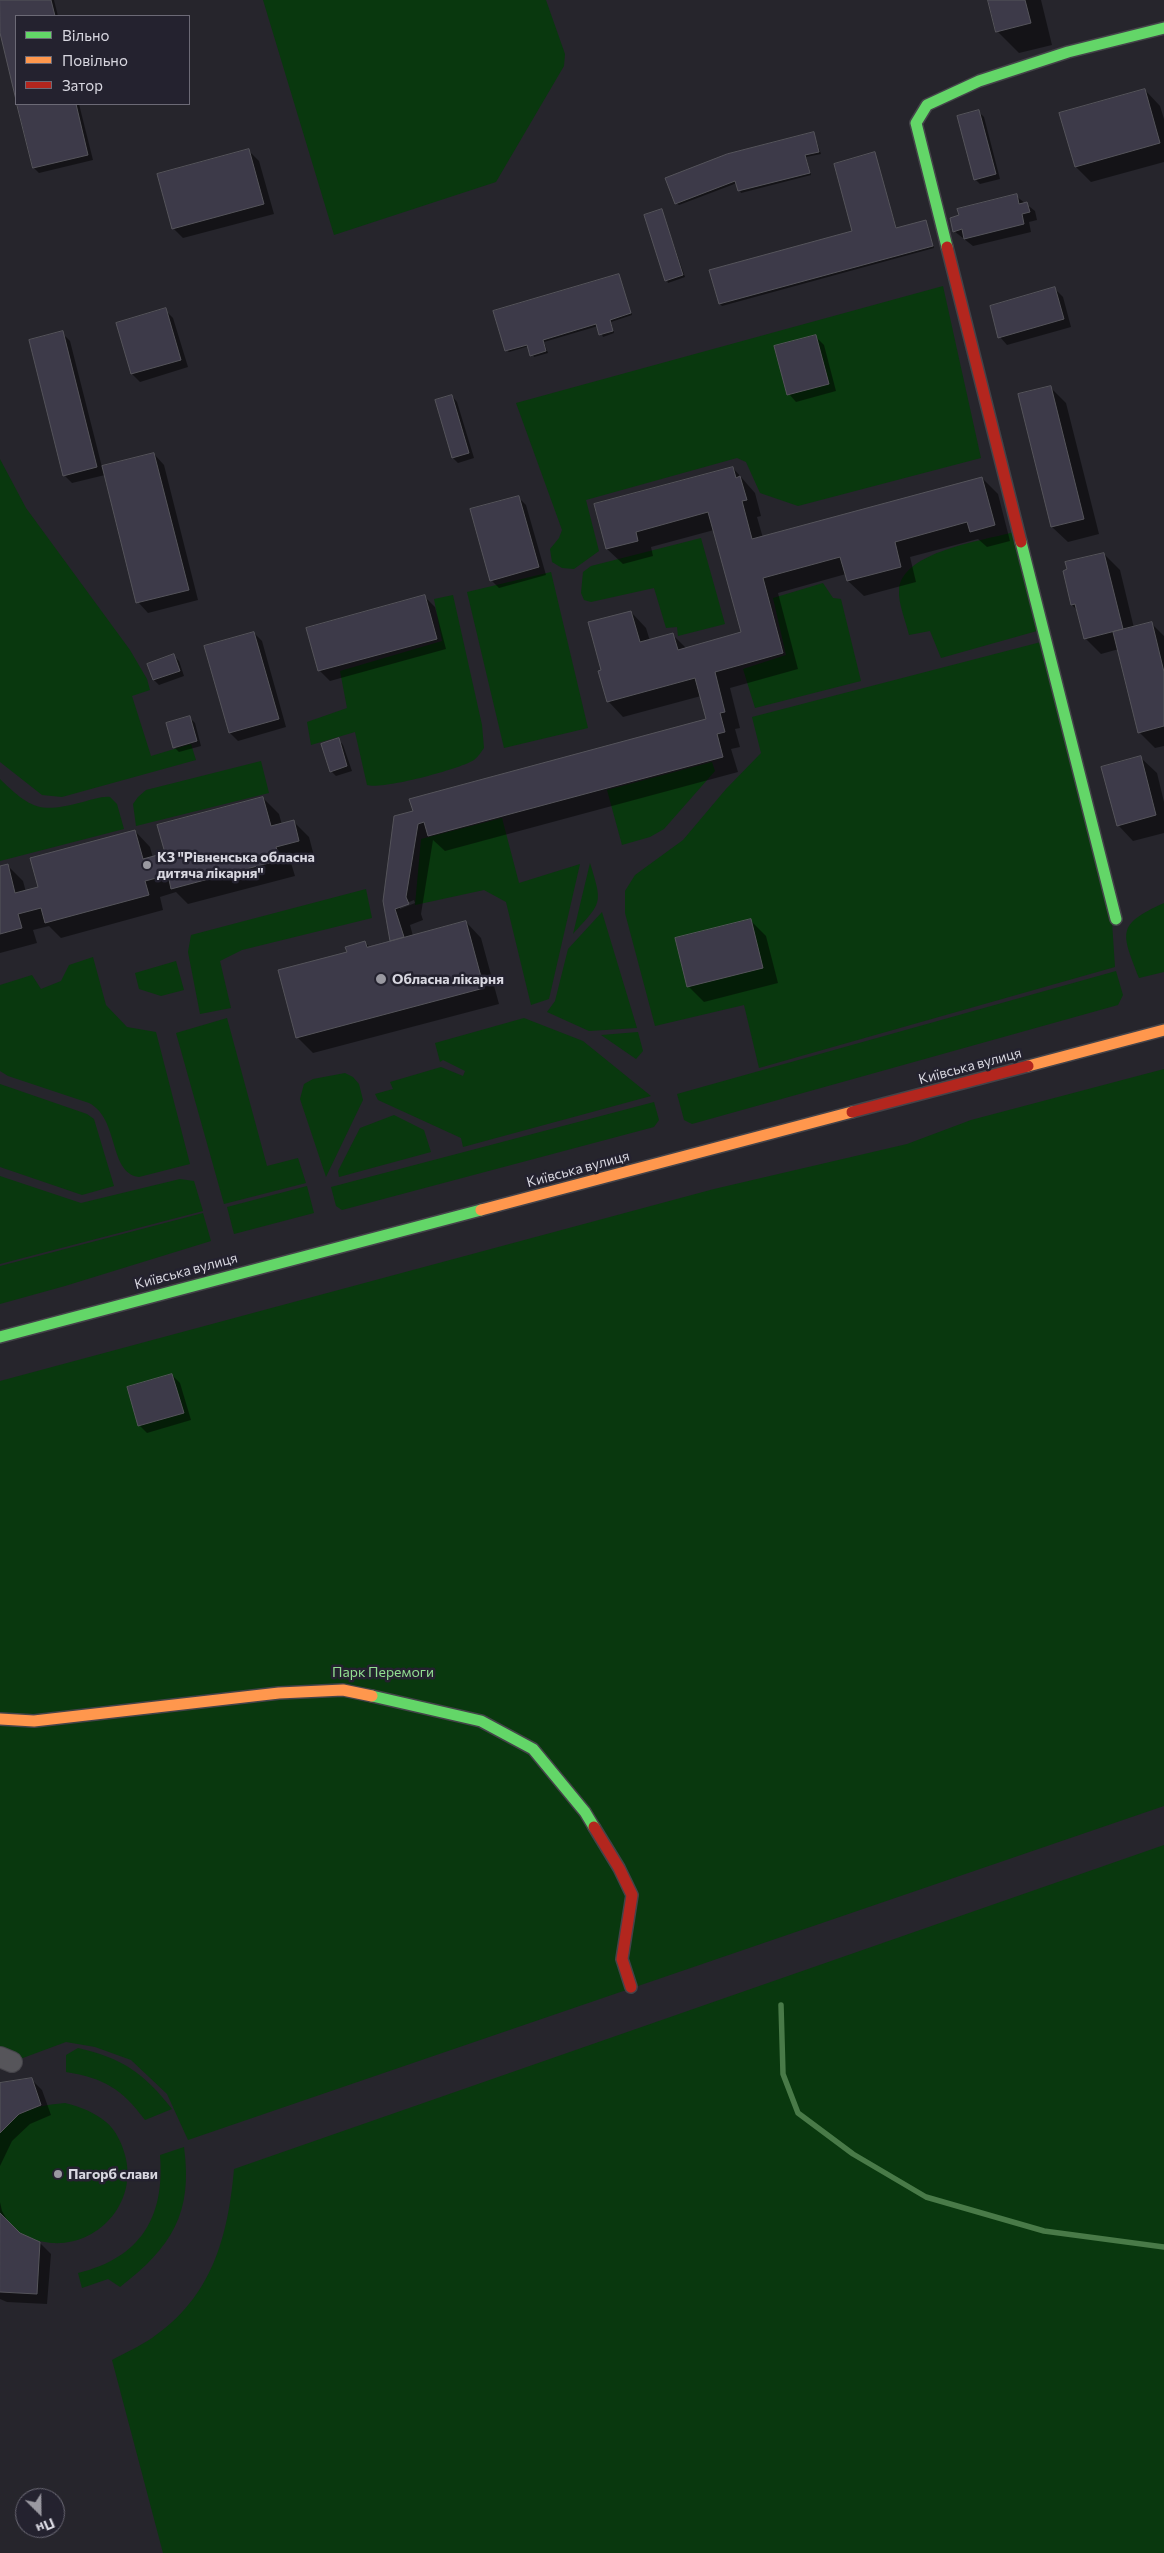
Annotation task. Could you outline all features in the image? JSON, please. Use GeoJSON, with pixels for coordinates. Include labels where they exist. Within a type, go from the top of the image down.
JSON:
{"type":"FeatureCollection","features":[{"type":"Feature","properties":{"kind":"street"},"geometry":{"type":"LineString","coordinates":[[1116,919],[916,123],[927,105],[979,81],[1068,52],[1164,28]]}},
{"type":"Feature","properties":{"kind":"street","name":"Київська вулиця"},"geometry":{"type":"LineString","coordinates":[[0,1337],[1164,1030]]}},
{"type":"Feature","properties":{"kind":"street"},"geometry":{"type":"LineString","coordinates":[[0,1719],[34,1720],[280,1694],[343,1690],[480,1721],[533,1749],[585,1812],[619,1868],[632,1895],[622,1959],[631,1987]]}},
{"type":"Feature","properties":{"kind":"green space"},"geometry":{"type":"Polygon","coordinates":[[[263,0],[546,0],[565,54],[564,66],[496,182],[334,235],[263,0]]]}},
{"type":"Feature","properties":{"kind":"green space"},"geometry":{"type":"Polygon","coordinates":[[[943,286],[981,458],[798,506],[760,493],[746,462],[737,458],[586,500],[599,551],[574,569],[562,568],[552,562],[550,549],[559,538],[562,530],[516,403],[943,286]],[[816,336],[774,346],[787,395],[829,383],[816,336]]]}},
{"type":"Feature","properties":{"kind":"green space"},"geometry":{"type":"Polygon","coordinates":[[[0,459],[26,508],[130,650],[147,679],[150,690],[132,696],[151,756],[191,744],[196,760],[62,797],[42,795],[0,762],[0,459]]]}},
{"type":"Feature","properties":{"kind":"green space"},"geometry":{"type":"Polygon","coordinates":[[[1014,532],[1037,631],[941,658],[930,631],[909,635],[901,607],[899,590],[904,577],[914,566],[946,550],[1014,532]]]}},
{"type":"Feature","properties":{"kind":"green space"},"geometry":{"type":"Polygon","coordinates":[[[701,538],[725,624],[678,636],[677,627],[666,628],[654,588],[591,602],[584,600],[581,593],[583,572],[591,566],[701,538]]]}},
{"type":"Feature","properties":{"kind":"green space"},"geometry":{"type":"Polygon","coordinates":[[[551,572],[588,728],[504,748],[467,592],[551,572]]]}},
{"type":"Feature","properties":{"kind":"green space"},"geometry":{"type":"Polygon","coordinates":[[[823,583],[833,598],[841,599],[861,681],[755,708],[743,669],[786,655],[773,598],[823,583]]]}},
{"type":"Feature","properties":{"kind":"green space"},"geometry":{"type":"Polygon","coordinates":[[[453,595],[482,725],[484,748],[479,756],[466,764],[404,782],[375,786],[367,785],[355,732],[311,745],[307,722],[347,708],[340,671],[442,641],[434,599],[453,595]]]}},
{"type":"Feature","properties":{"kind":"green space"},"geometry":{"type":"Polygon","coordinates":[[[1041,642],[1112,922],[1115,967],[759,1068],[744,1005],[655,1026],[625,913],[625,891],[635,875],[683,840],[726,789],[761,753],[752,717],[1041,642]]]}},
{"type":"Feature","properties":{"kind":"green space"},"geometry":{"type":"Polygon","coordinates":[[[261,761],[269,793],[136,826],[133,804],[146,790],[261,761]]]}},
{"type":"Feature","properties":{"kind":"green space"},"geometry":{"type":"Polygon","coordinates":[[[712,762],[715,771],[664,829],[650,837],[622,845],[607,790],[712,762]]]}},
{"type":"Feature","properties":{"kind":"green space"},"geometry":{"type":"Polygon","coordinates":[[[0,779],[29,803],[46,808],[110,797],[117,804],[124,829],[0,861],[0,779]]]}},
{"type":"Feature","properties":{"kind":"green space"},"geometry":{"type":"Polygon","coordinates":[[[502,818],[519,883],[580,864],[549,999],[531,1005],[506,902],[484,890],[415,905],[421,839],[502,818]]]}},
{"type":"Feature","properties":{"kind":"green space"},"geometry":{"type":"Polygon","coordinates":[[[590,863],[597,887],[597,902],[595,909],[573,934],[590,863]]]}},
{"type":"Feature","properties":{"kind":"green space"},"geometry":{"type":"Polygon","coordinates":[[[366,889],[372,918],[242,950],[220,961],[231,1008],[200,1014],[188,952],[191,935],[366,889]]]}},
{"type":"Feature","properties":{"kind":"green space"},"geometry":{"type":"Polygon","coordinates":[[[1164,903],[1164,972],[1139,978],[1129,950],[1127,932],[1130,925],[1137,918],[1164,903]]]}},
{"type":"Feature","properties":{"kind":"green space"},"geometry":{"type":"Polygon","coordinates":[[[602,912],[637,1028],[589,1031],[547,1012],[555,1001],[568,949],[602,912]]]}},
{"type":"Feature","properties":{"kind":"green space"},"geometry":{"type":"Polygon","coordinates":[[[93,957],[106,1005],[127,1027],[156,1032],[190,1164],[139,1177],[129,1173],[122,1166],[106,1121],[99,1111],[89,1103],[8,1076],[0,1071],[0,985],[32,975],[41,989],[61,981],[69,965],[93,957]]]}},
{"type":"Feature","properties":{"kind":"green space"},"geometry":{"type":"Polygon","coordinates":[[[176,961],[184,990],[161,996],[139,989],[135,973],[176,961]]]}},
{"type":"Feature","properties":{"kind":"green space"},"geometry":{"type":"Polygon","coordinates":[[[1116,971],[1123,995],[1118,1005],[692,1124],[684,1120],[677,1094],[1116,971]]]}},
{"type":"Feature","properties":{"kind":"green space"},"geometry":{"type":"Polygon","coordinates":[[[227,1018],[267,1166],[298,1158],[306,1183],[224,1204],[176,1033],[227,1018]]]}},
{"type":"Feature","properties":{"kind":"green space"},"geometry":{"type":"Polygon","coordinates":[[[524,1018],[583,1041],[651,1096],[463,1147],[461,1138],[378,1100],[375,1094],[393,1089],[390,1082],[441,1067],[463,1076],[465,1071],[443,1060],[440,1062],[435,1043],[524,1018]]]}},
{"type":"Feature","properties":{"kind":"green space"},"geometry":{"type":"Polygon","coordinates":[[[638,1032],[643,1051],[636,1059],[601,1035],[638,1032]]]}},
{"type":"Feature","properties":{"kind":"green space","name":"Парк Перемоги"},"geometry":{"type":"Polygon","coordinates":[[[1164,1069],[1164,1806],[188,2140],[167,2094],[131,2060],[95,2047],[66,2042],[12,2062],[0,2057],[0,1381],[714,1189],[907,1144],[971,1120],[1164,1069]]]}},
{"type":"Feature","properties":{"kind":"green space"},"geometry":{"type":"Polygon","coordinates":[[[345,1073],[353,1077],[359,1084],[363,1100],[326,1177],[300,1099],[304,1084],[313,1079],[345,1073]]]}},
{"type":"Feature","properties":{"kind":"green space"},"geometry":{"type":"Polygon","coordinates":[[[0,1084],[87,1114],[94,1119],[114,1186],[82,1195],[0,1167],[0,1084]]]}},
{"type":"Feature","properties":{"kind":"green space"},"geometry":{"type":"Polygon","coordinates":[[[654,1102],[659,1120],[654,1127],[342,1210],[336,1206],[331,1187],[654,1102]]]}},
{"type":"Feature","properties":{"kind":"green space"},"geometry":{"type":"Polygon","coordinates":[[[394,1115],[424,1130],[431,1152],[339,1177],[338,1171],[360,1128],[394,1115]]]}},
{"type":"Feature","properties":{"kind":"green space"},"geometry":{"type":"Polygon","coordinates":[[[0,1176],[81,1203],[180,1179],[194,1181],[203,1211],[0,1264],[0,1176]]]}},
{"type":"Feature","properties":{"kind":"green space"},"geometry":{"type":"Polygon","coordinates":[[[307,1186],[314,1213],[234,1234],[227,1207],[307,1186]]]}},
{"type":"Feature","properties":{"kind":"green space"},"geometry":{"type":"Polygon","coordinates":[[[203,1213],[211,1241],[0,1304],[0,1266],[203,1213]]]}},
{"type":"Feature","properties":{"kind":"green space"},"geometry":{"type":"Polygon","coordinates":[[[1164,1845],[1164,2553],[163,2553],[112,2360],[152,2338],[173,2322],[203,2284],[221,2242],[227,2218],[234,2169],[1164,1845]]]}},
{"type":"Feature","properties":{"kind":"green space"},"geometry":{"type":"Polygon","coordinates":[[[78,2048],[120,2062],[131,2069],[152,2086],[172,2109],[145,2120],[128,2100],[111,2087],[91,2078],[66,2072],[66,2055],[78,2048]]]}},
{"type":"Feature","properties":{"kind":"green space"},"geometry":{"type":"Polygon","coordinates":[[[65,2103],[82,2108],[101,2118],[116,2133],[125,2155],[128,2172],[126,2189],[120,2204],[111,2218],[99,2229],[85,2237],[69,2242],[43,2242],[26,2237],[14,2228],[0,2213],[0,2133],[6,2125],[20,2114],[38,2107],[65,2103]]]}},
{"type":"Feature","properties":{"kind":"green space"},"geometry":{"type":"Polygon","coordinates":[[[184,2147],[185,2191],[175,2227],[165,2243],[153,2258],[120,2287],[108,2279],[82,2288],[78,2273],[100,2266],[118,2257],[133,2246],[144,2232],[153,2216],[158,2198],[160,2155],[184,2147]]]}},
{"type":"Feature","properties":{"kind":"building"},"geometry":{"type":"Polygon","coordinates":[[[0,0],[51,0],[55,15],[15,15],[15,96],[0,33],[0,0]]]}},
{"type":"Feature","properties":{"kind":"building"},"geometry":{"type":"Polygon","coordinates":[[[988,0],[1025,0],[1031,23],[996,32],[988,0]]]}},
{"type":"Feature","properties":{"kind":"building"},"geometry":{"type":"Polygon","coordinates":[[[1145,89],[1160,143],[1075,167],[1059,113],[1145,89]]]}},
{"type":"Feature","properties":{"kind":"building"},"geometry":{"type":"Polygon","coordinates":[[[17,105],[76,105],[88,155],[33,168],[17,105]]]}},
{"type":"Feature","properties":{"kind":"building"},"geometry":{"type":"Polygon","coordinates":[[[979,110],[996,174],[974,180],[957,116],[979,110]]]}},
{"type":"Feature","properties":{"kind":"building"},"geometry":{"type":"Polygon","coordinates":[[[814,132],[819,152],[805,155],[810,173],[738,191],[735,181],[675,204],[665,178],[727,154],[814,132]]]}},
{"type":"Feature","properties":{"kind":"building"},"geometry":{"type":"Polygon","coordinates":[[[249,149],[264,204],[172,229],[157,174],[249,149]]]}},
{"type":"Feature","properties":{"kind":"building"},"geometry":{"type":"Polygon","coordinates":[[[875,152],[896,228],[926,220],[933,246],[719,304],[709,270],[852,231],[834,164],[875,152]]]}},
{"type":"Feature","properties":{"kind":"building"},"geometry":{"type":"Polygon","coordinates":[[[1017,194],[1019,204],[1027,202],[1030,212],[1022,214],[1024,224],[964,239],[962,229],[953,232],[950,218],[959,215],[957,209],[1017,194]]]}},
{"type":"Feature","properties":{"kind":"building"},"geometry":{"type":"Polygon","coordinates":[[[662,209],[683,275],[665,281],[644,215],[662,209]]]}},
{"type":"Feature","properties":{"kind":"building"},"geometry":{"type":"Polygon","coordinates":[[[619,274],[631,313],[610,320],[613,331],[599,335],[596,324],[543,340],[546,351],[530,356],[527,345],[505,351],[493,311],[619,274]]]}},
{"type":"Feature","properties":{"kind":"building"},"geometry":{"type":"Polygon","coordinates":[[[1055,287],[1064,319],[998,338],[990,306],[1055,287]]]}},
{"type":"Feature","properties":{"kind":"building"},"geometry":{"type":"Polygon","coordinates":[[[166,308],[181,360],[131,374],[116,323],[166,308]]]}},
{"type":"Feature","properties":{"kind":"building"},"geometry":{"type":"Polygon","coordinates":[[[63,331],[97,467],[63,476],[29,340],[63,331]]]}},
{"type":"Feature","properties":{"kind":"building"},"geometry":{"type":"Polygon","coordinates":[[[816,335],[829,384],[787,395],[774,346],[816,335]]]}},
{"type":"Feature","properties":{"kind":"building"},"geometry":{"type":"Polygon","coordinates":[[[1051,386],[1084,519],[1051,527],[1018,394],[1051,386]]]}},
{"type":"Feature","properties":{"kind":"building"},"geometry":{"type":"Polygon","coordinates":[[[452,395],[469,453],[452,458],[435,400],[452,395]]]}},
{"type":"Feature","properties":{"kind":"building"},"geometry":{"type":"Polygon","coordinates":[[[154,453],[189,590],[136,603],[102,466],[154,453]]]}},
{"type":"Feature","properties":{"kind":"building"},"geometry":{"type":"Polygon","coordinates":[[[733,467],[736,478],[740,476],[747,500],[742,501],[752,539],[982,477],[995,525],[970,532],[967,522],[895,542],[901,567],[847,581],[840,557],[763,578],[783,653],[715,672],[725,712],[720,713],[725,732],[717,734],[723,757],[428,836],[424,822],[418,824],[406,897],[409,904],[395,909],[404,937],[390,941],[383,901],[394,816],[413,811],[409,799],[706,719],[695,678],[607,702],[598,671],[601,670],[588,622],[631,611],[640,642],[673,633],[678,650],[741,632],[708,512],[636,532],[638,541],[606,549],[594,504],[733,467]]]}},
{"type":"Feature","properties":{"kind":"building"},"geometry":{"type":"Polygon","coordinates":[[[519,496],[539,567],[490,581],[470,509],[519,496]]]}},
{"type":"Feature","properties":{"kind":"building"},"geometry":{"type":"Polygon","coordinates":[[[1104,553],[1123,629],[1084,639],[1075,604],[1071,605],[1063,571],[1067,569],[1065,562],[1104,553]]]}},
{"type":"Feature","properties":{"kind":"building"},"geometry":{"type":"Polygon","coordinates":[[[425,595],[437,639],[318,671],[306,628],[425,595]]]}},
{"type":"Feature","properties":{"kind":"building"},"geometry":{"type":"Polygon","coordinates":[[[1152,622],[1164,672],[1164,726],[1138,733],[1113,632],[1152,622]]]}},
{"type":"Feature","properties":{"kind":"building"},"geometry":{"type":"Polygon","coordinates":[[[254,632],[279,719],[229,733],[204,646],[254,632]]]}},
{"type":"Feature","properties":{"kind":"building"},"geometry":{"type":"Polygon","coordinates":[[[174,654],[180,671],[153,680],[147,664],[174,654]]]}},
{"type":"Feature","properties":{"kind":"building"},"geometry":{"type":"Polygon","coordinates":[[[190,716],[197,741],[173,748],[166,723],[190,716]]]}},
{"type":"Feature","properties":{"kind":"building"},"geometry":{"type":"Polygon","coordinates":[[[339,738],[347,766],[330,772],[321,744],[339,738]]]}},
{"type":"Feature","properties":{"kind":"building"},"geometry":{"type":"Polygon","coordinates":[[[1141,756],[1156,815],[1117,826],[1101,767],[1141,756]]]}},
{"type":"Feature","properties":{"kind":"building","name":"КЗ \"Рівненська обласна дитяча лікарня\""},"geometry":{"type":"Polygon","coordinates":[[[263,797],[271,826],[294,820],[299,841],[276,847],[280,860],[171,889],[168,875],[145,881],[149,895],[45,923],[41,908],[18,914],[22,928],[0,934],[0,866],[8,864],[15,893],[38,887],[30,858],[135,830],[143,859],[165,853],[157,825],[263,797]]]}},
{"type":"Feature","properties":{"kind":"building"},"geometry":{"type":"Polygon","coordinates":[[[751,919],[763,968],[687,987],[675,938],[751,919]]]}},
{"type":"Feature","properties":{"kind":"building","name":"Обласна лікарня"},"geometry":{"type":"Polygon","coordinates":[[[466,921],[484,988],[296,1038],[278,970],[347,952],[345,947],[365,941],[367,947],[466,921]]]}},
{"type":"Feature","properties":{"kind":"building"},"geometry":{"type":"Polygon","coordinates":[[[172,1374],[184,1413],[138,1426],[127,1387],[172,1374]]]}},
{"type":"Feature","properties":{"kind":"building"},"geometry":{"type":"Polygon","coordinates":[[[32,2078],[41,2105],[19,2114],[0,2133],[0,2083],[32,2078]]]}},
{"type":"Feature","properties":{"kind":"building"},"geometry":{"type":"Polygon","coordinates":[[[0,2213],[20,2233],[40,2242],[37,2294],[0,2292],[0,2213]]]}},
{"type":"Feature","properties":{"kind":"waterway"},"geometry":{"type":"LineString","coordinates":[[781,2005],[783,2074],[798,2113],[853,2154],[926,2197],[1044,2231],[1164,2247]]}},
{"type":"Feature","properties":{"kind":"traffic: fast"},"geometry":{"type":"LineString","coordinates":[[947,247],[916,123],[927,105],[979,81],[1068,52],[1164,28]]}},
{"type":"Feature","properties":{"kind":"traffic: fast"},"geometry":{"type":"LineString","coordinates":[[1021,542],[1116,919]]}},
{"type":"Feature","properties":{"kind":"traffic: fast"},"geometry":{"type":"LineString","coordinates":[[0,1337],[481,1210]]}},
{"type":"Feature","properties":{"kind":"traffic: fast"},"geometry":{"type":"LineString","coordinates":[[372,1696],[481,1721],[533,1749],[585,1812],[594,1827]]}},
{"type":"Feature","properties":{"kind":"traffic: slow"},"geometry":{"type":"LineString","coordinates":[[1028,1066],[1164,1030]]}},
{"type":"Feature","properties":{"kind":"traffic: slow"},"geometry":{"type":"LineString","coordinates":[[481,1210],[852,1112]]}},
{"type":"Feature","properties":{"kind":"traffic: slow"},"geometry":{"type":"LineString","coordinates":[[0,1719],[34,1721],[279,1693],[343,1690],[372,1696]]}},
{"type":"Feature","properties":{"kind":"traffic: jam"},"geometry":{"type":"LineString","coordinates":[[947,247],[1021,542]]}},
{"type":"Feature","properties":{"kind":"traffic: jam"},"geometry":{"type":"LineString","coordinates":[[852,1112],[1028,1066]]}},
{"type":"Feature","properties":{"kind":"traffic: jam"},"geometry":{"type":"LineString","coordinates":[[594,1827],[619,1868],[632,1895],[622,1959],[631,1987]]}},
{"type":"Feature","properties":{"kind":"place","name":"КЗ \"Рівненська обласна дитяча лікарня\""},"geometry":{"type":"Point","coordinates":[147,865]}},
{"type":"Feature","properties":{"kind":"place","name":"Обласна лікарня"},"geometry":{"type":"Point","coordinates":[381,979]}},
{"type":"Feature","properties":{"kind":"place","name":"Пагорб слави"},"geometry":{"type":"Point","coordinates":[58,2174]}}]}
